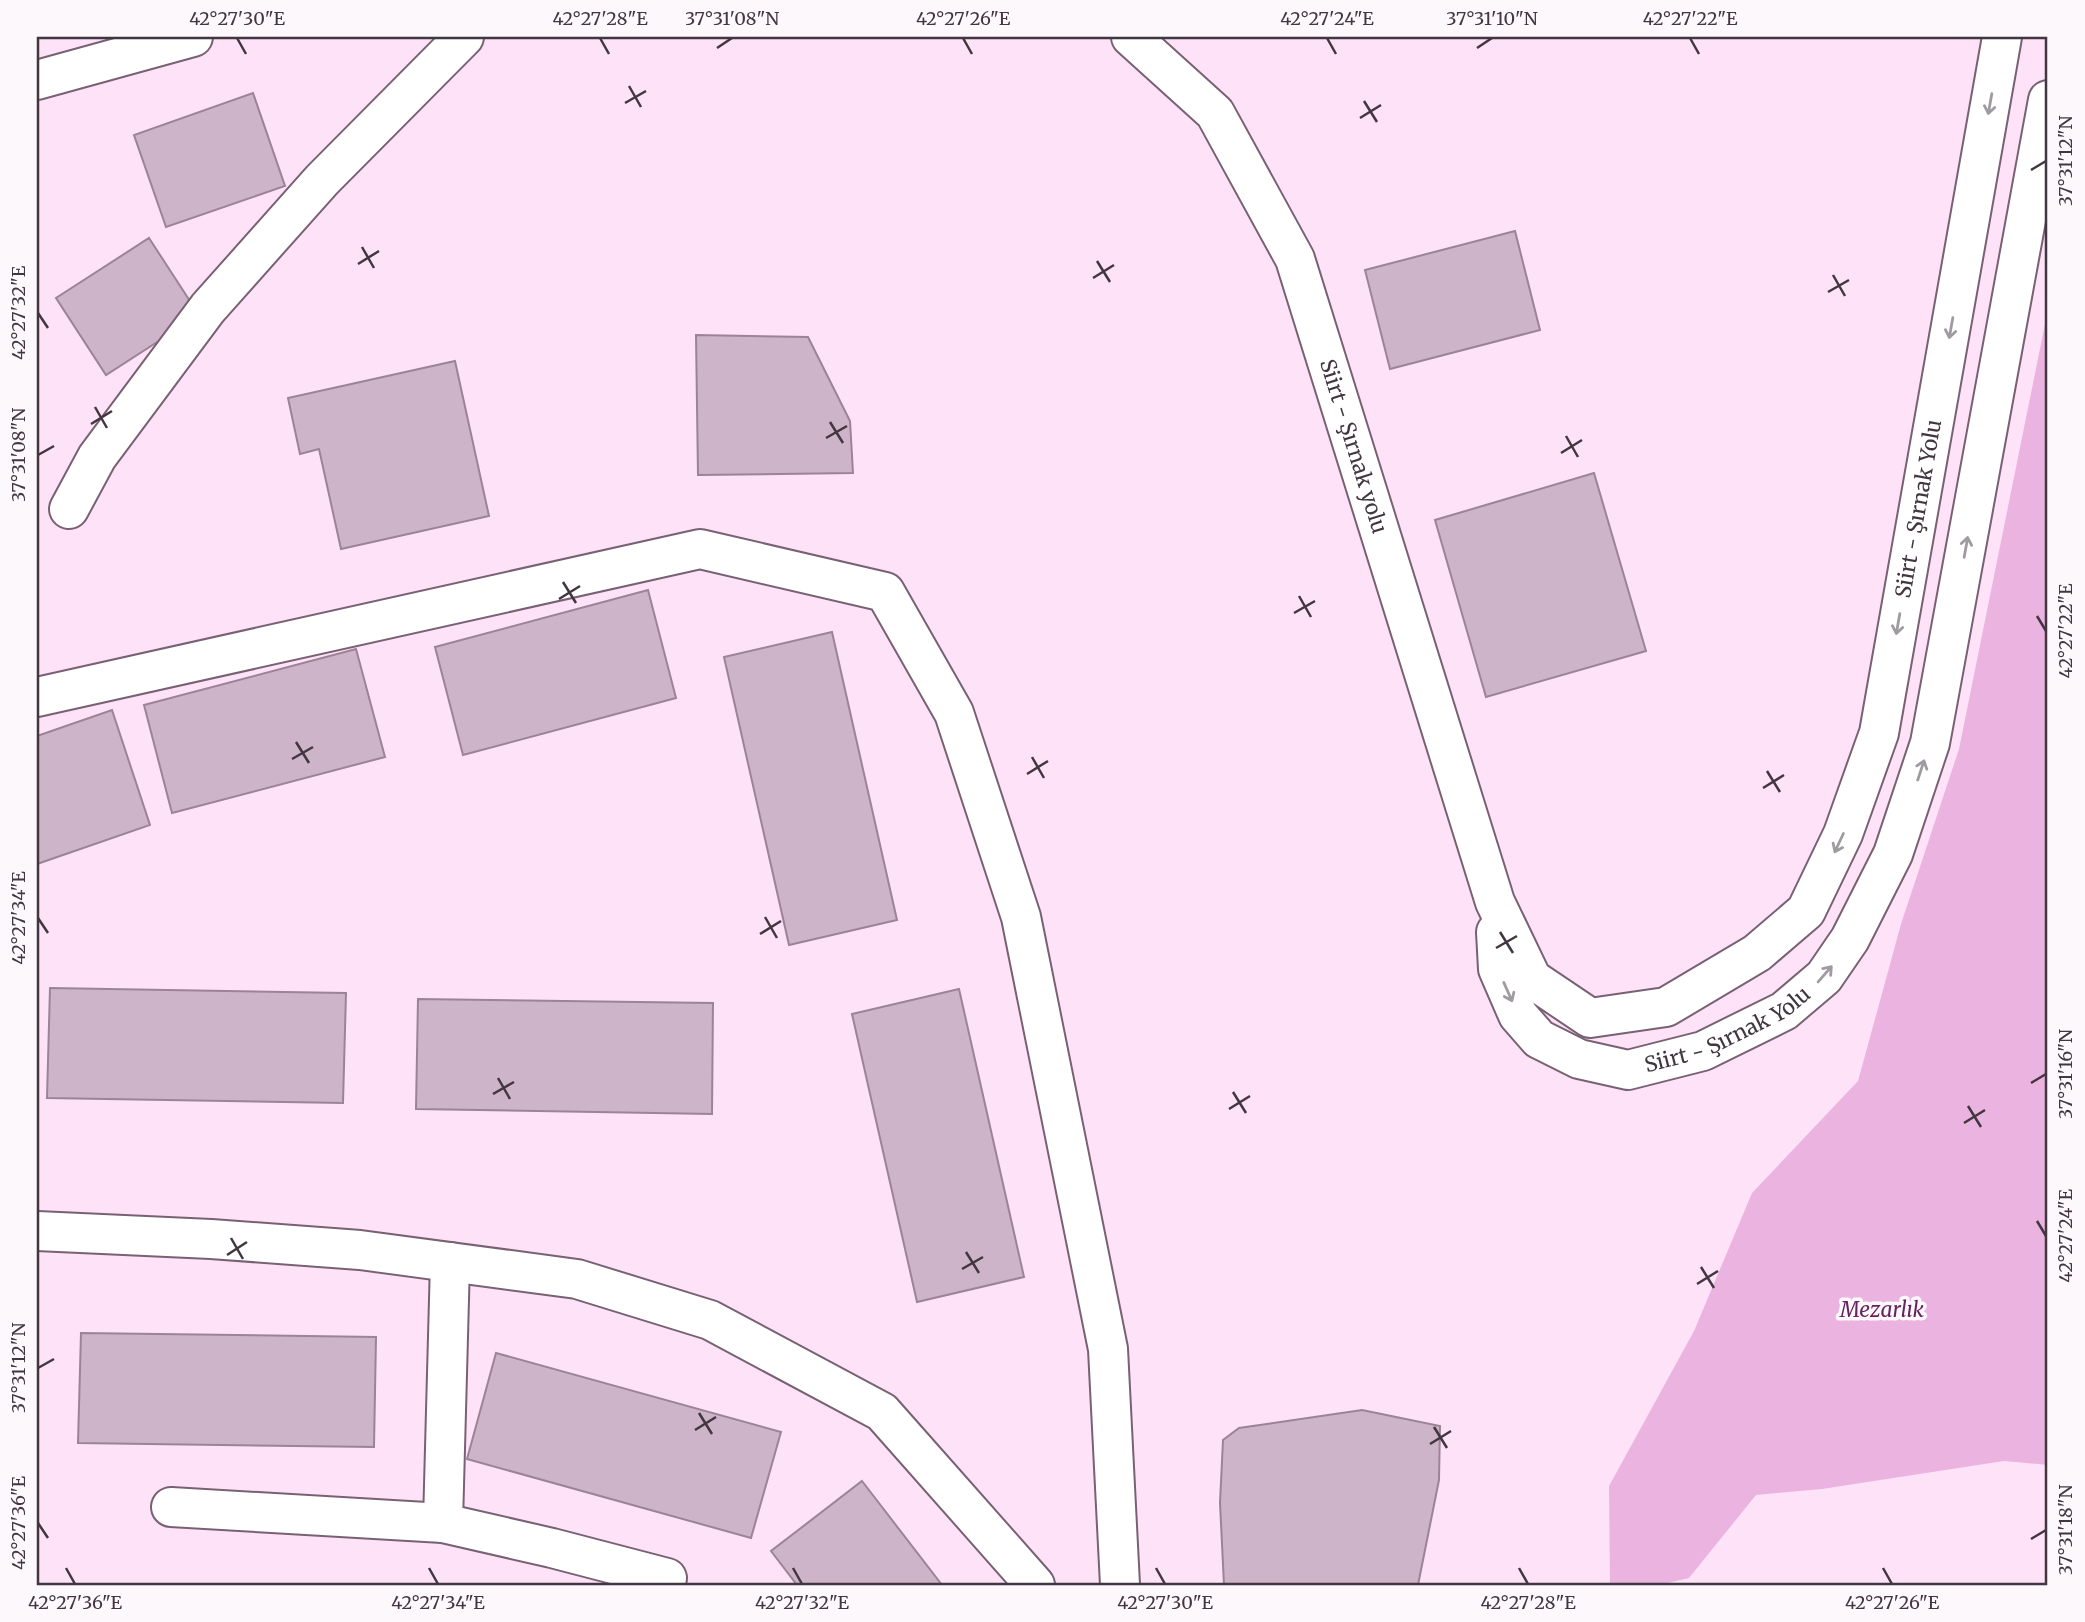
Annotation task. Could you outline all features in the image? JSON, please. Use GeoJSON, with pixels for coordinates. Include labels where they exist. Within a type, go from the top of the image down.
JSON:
{"type":"FeatureCollection","features":[{"type":"Feature","properties":{"kind":"street"},"geometry":{"type":"LineString","coordinates":[[37,80],[193,37]]}},
{"type":"Feature","properties":{"kind":"street"},"geometry":{"type":"LineString","coordinates":[[69,509],[97,457],[208,308],[322,180],[464,37]]}},
{"type":"Feature","properties":{"kind":"street","name":"Siirt - Şırnak yolu"},"geometry":{"type":"LineString","coordinates":[[1130,37],[1215,113],[1295,259],[1495,902]]}},
{"type":"Feature","properties":{"kind":"street","name":"Siirt - Şırnak Yolu"},"geometry":{"type":"LineString","coordinates":[[1495,902],[1532,979],[1590,1018],[1666,1007],[1757,953],[1806,911],[1843,834],[1879,733],[2002,37]]}},
{"type":"Feature","properties":{"kind":"street","name":"Siirt - Şırnak Yolu"},"geometry":{"type":"LineString","coordinates":[[1495,902],[1498,969],[1518,1015],[1538,1039],[1579,1059],[1628,1070],[1703,1051],[1784,1011],[1825,977],[1850,939],[1893,854],[1930,743],[2048,100]]}},
{"type":"Feature","properties":{"kind":"street"},"geometry":{"type":"LineString","coordinates":[[37,697],[699,549],[885,592],[954,713],[1021,917],[1108,1349],[1120,1585]]}},
{"type":"Feature","properties":{"kind":"street"},"geometry":{"type":"LineString","coordinates":[[37,1231],[211,1239],[360,1250],[577,1279],[710,1320],[882,1412],[1035,1585]]}},
{"type":"Feature","properties":{"kind":"street"},"geometry":{"type":"LineString","coordinates":[[443,1523],[450,1262]]}},
{"type":"Feature","properties":{"kind":"street"},"geometry":{"type":"LineString","coordinates":[[171,1507],[443,1523],[667,1578]]}},
{"type":"Feature","properties":{"kind":"green space","name":"Mezarlık"},"geometry":{"type":"Polygon","coordinates":[[[2048,309],[2048,1465],[2004,1461],[1822,1489],[1756,1495],[1689,1578],[1659,1585],[1610,1585],[1609,1486],[1694,1331],[1752,1193],[1858,1081],[1901,924],[1959,749],[2048,309]]]}},
{"type":"Feature","properties":{"kind":"building"},"geometry":{"type":"Polygon","coordinates":[[[253,93],[285,186],[166,227],[134,135],[253,93]]]}},
{"type":"Feature","properties":{"kind":"building"},"geometry":{"type":"Polygon","coordinates":[[[1515,231],[1540,330],[1390,369],[1365,270],[1515,231]]]}},
{"type":"Feature","properties":{"kind":"building"},"geometry":{"type":"Polygon","coordinates":[[[149,238],[199,315],[106,375],[56,298],[149,238]]]}},
{"type":"Feature","properties":{"kind":"building"},"geometry":{"type":"Polygon","coordinates":[[[696,335],[808,337],[850,421],[853,473],[698,475],[696,335]]]}},
{"type":"Feature","properties":{"kind":"building"},"geometry":{"type":"Polygon","coordinates":[[[455,361],[489,516],[341,549],[319,449],[300,454],[288,398],[455,361]]]}},
{"type":"Feature","properties":{"kind":"building"},"geometry":{"type":"Polygon","coordinates":[[[1594,473],[1646,651],[1486,697],[1435,520],[1594,473]]]}},
{"type":"Feature","properties":{"kind":"building"},"geometry":{"type":"Polygon","coordinates":[[[648,590],[676,698],[463,755],[435,647],[648,590]]]}},
{"type":"Feature","properties":{"kind":"building"},"geometry":{"type":"Polygon","coordinates":[[[832,632],[897,920],[789,945],[724,657],[832,632]]]}},
{"type":"Feature","properties":{"kind":"building"},"geometry":{"type":"Polygon","coordinates":[[[356,649],[385,757],[172,813],[144,705],[356,649]]]}},
{"type":"Feature","properties":{"kind":"building"},"geometry":{"type":"Polygon","coordinates":[[[112,710],[150,825],[37,864],[37,736],[112,710]]]}},
{"type":"Feature","properties":{"kind":"building"},"geometry":{"type":"Polygon","coordinates":[[[50,988],[346,993],[343,1103],[47,1098],[50,988]]]}},
{"type":"Feature","properties":{"kind":"building"},"geometry":{"type":"Polygon","coordinates":[[[959,989],[1024,1277],[917,1302],[852,1014],[959,989]]]}},
{"type":"Feature","properties":{"kind":"building"},"geometry":{"type":"Polygon","coordinates":[[[418,999],[713,1003],[712,1114],[416,1109],[418,999]]]}},
{"type":"Feature","properties":{"kind":"building"},"geometry":{"type":"Polygon","coordinates":[[[81,1333],[376,1337],[374,1447],[78,1443],[81,1333]]]}},
{"type":"Feature","properties":{"kind":"building"},"geometry":{"type":"Polygon","coordinates":[[[496,1353],[781,1432],[751,1538],[467,1459],[496,1353]]]}},
{"type":"Feature","properties":{"kind":"building"},"geometry":{"type":"Polygon","coordinates":[[[1362,1410],[1440,1426],[1439,1480],[1418,1585],[1224,1585],[1220,1503],[1223,1440],[1239,1428],[1362,1410]]]}},
{"type":"Feature","properties":{"kind":"building"},"geometry":{"type":"Polygon","coordinates":[[[862,1481],[942,1585],[797,1585],[771,1551],[862,1481]]]}}]}
